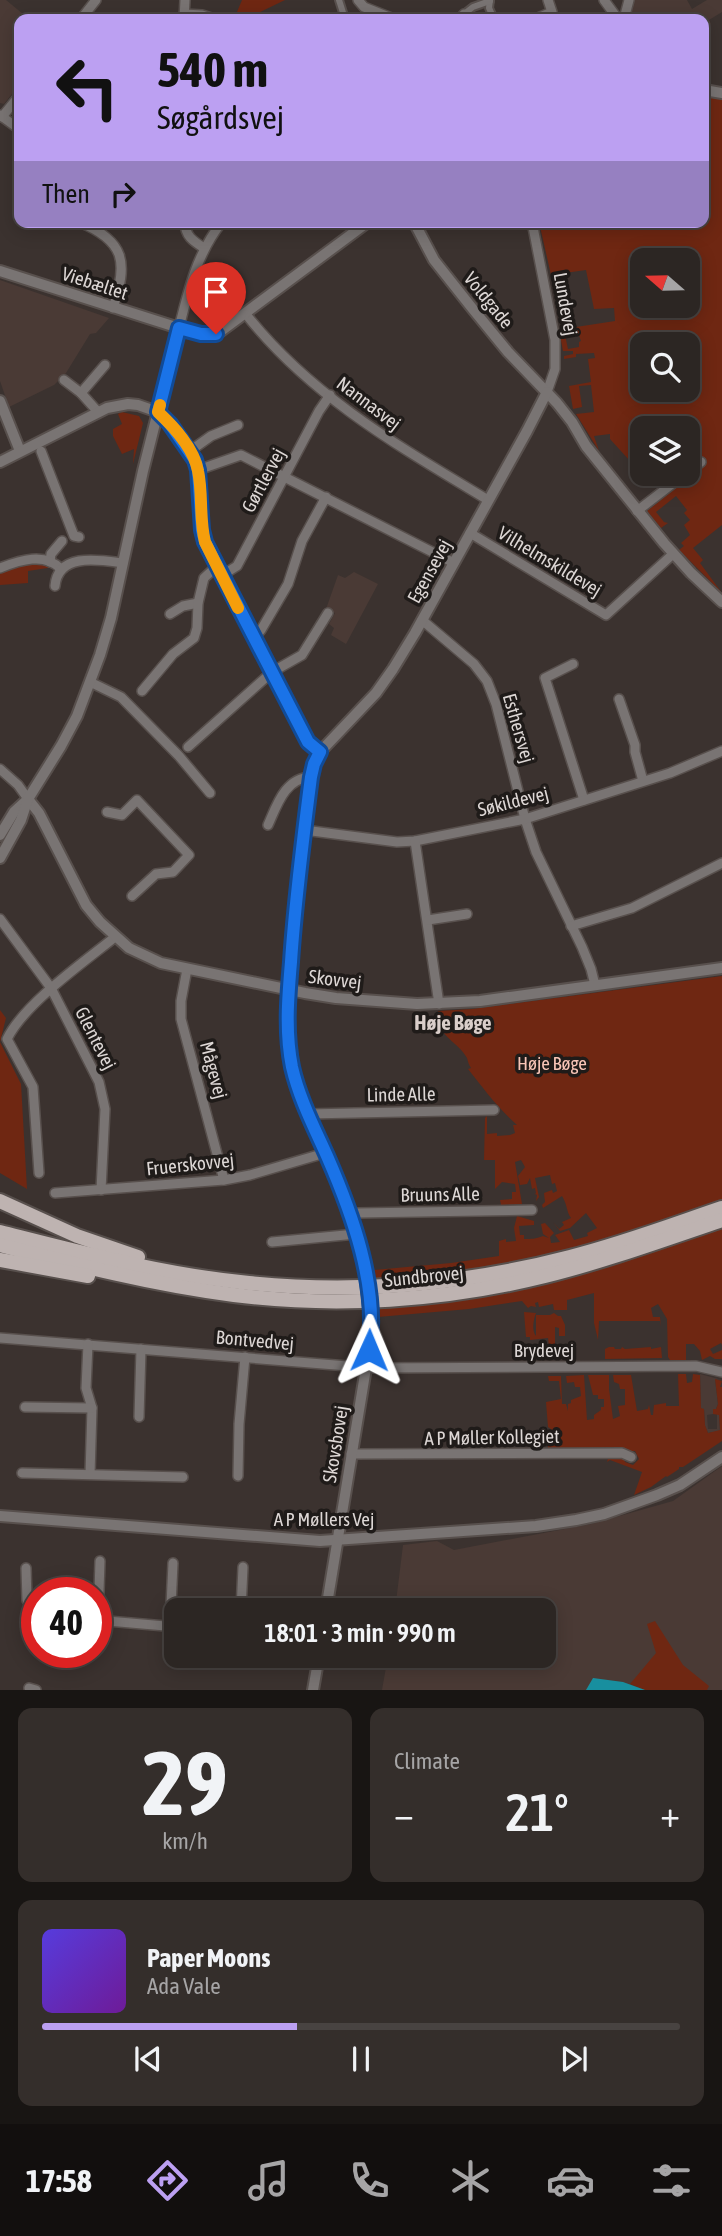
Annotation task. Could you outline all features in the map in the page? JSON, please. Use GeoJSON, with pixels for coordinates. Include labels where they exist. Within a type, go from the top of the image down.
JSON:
{"type":"FeatureCollection","features":[{"type":"Feature","properties":{"kind":"main road"},"geometry":{"type":"LineString","coordinates":[[0,1201],[77,1237],[152,1261],[221,1274],[350,1288]]}},
{"type":"Feature","properties":{"kind":"main road","name":"Sundbrovej"},"geometry":{"type":"LineString","coordinates":[[0,1232],[187,1275],[269,1285],[350,1288],[439,1282],[525,1268],[610,1246],[722,1208]]}},
{"type":"Feature","properties":{"kind":"main road","name":"Sundbrovej"},"geometry":{"type":"LineString","coordinates":[[0,1245],[144,1280],[249,1297],[310,1301],[357,1300],[475,1290],[567,1270],[722,1220]]}},
{"type":"Feature","properties":{"kind":"main road"},"geometry":{"type":"LineString","coordinates":[[0,1261],[193,1294],[249,1297]]}},
{"type":"Feature","properties":{"kind":"street"},"geometry":{"type":"LineString","coordinates":[[85,14],[96,0]]}},
{"type":"Feature","properties":{"kind":"street"},"geometry":{"type":"LineString","coordinates":[[358,0],[364,7],[382,14]]}},
{"type":"Feature","properties":{"kind":"street"},"geometry":{"type":"LineString","coordinates":[[465,14],[473,7],[490,0]]}},
{"type":"Feature","properties":{"kind":"street"},"geometry":{"type":"LineString","coordinates":[[1,116],[14,102]]}},
{"type":"Feature","properties":{"kind":"street"},"geometry":{"type":"LineString","coordinates":[[92,228],[103,233],[114,247],[123,269],[113,308]]}},
{"type":"Feature","properties":{"kind":"street"},"geometry":{"type":"LineString","coordinates":[[185,228],[190,238],[204,248]]}},
{"type":"Feature","properties":{"kind":"street"},"geometry":{"type":"LineString","coordinates":[[0,858],[21,820],[28,799],[66,736],[90,682],[107,630],[191,283],[204,248],[218,228]]}},
{"type":"Feature","properties":{"kind":"street","name":"Viebæltet"},"geometry":{"type":"LineString","coordinates":[[0,271],[179,328],[201,334],[216,334],[360,228]]}},
{"type":"Feature","properties":{"kind":"street","name":"Voldgade"},"geometry":{"type":"LineString","coordinates":[[417,228],[442,270],[509,352],[569,418],[591,454],[637,511],[673,554],[722,602]]}},
{"type":"Feature","properties":{"kind":"street","name":"Lundevej"},"geometry":{"type":"LineString","coordinates":[[533,228],[555,334],[555,365],[547,391]]}},
{"type":"Feature","properties":{"kind":"street","name":"Nannasvej"},"geometry":{"type":"LineString","coordinates":[[245,313],[290,364],[387,439],[488,500]]}},
{"type":"Feature","properties":{"kind":"street"},"geometry":{"type":"LineString","coordinates":[[81,393],[105,365]]}},
{"type":"Feature","properties":{"kind":"street"},"geometry":{"type":"LineString","coordinates":[[64,380],[81,393],[98,412]]}},
{"type":"Feature","properties":{"kind":"street","name":"Egensevej"},"geometry":{"type":"LineString","coordinates":[[320,752],[376,693],[422,620],[547,391]]}},
{"type":"Feature","properties":{"kind":"street","name":"Gørtlervej"},"geometry":{"type":"LineString","coordinates":[[221,576],[237,566],[330,395]]}},
{"type":"Feature","properties":{"kind":"street"},"geometry":{"type":"LineString","coordinates":[[0,401],[20,451]]}},
{"type":"Feature","properties":{"kind":"street"},"geometry":{"type":"LineString","coordinates":[[0,461],[98,412],[118,405],[138,405],[158,412],[190,451],[198,470],[202,530],[216,567],[308,742],[320,752]]}},
{"type":"Feature","properties":{"kind":"street"},"geometry":{"type":"LineString","coordinates":[[190,451],[211,436],[238,425]]}},
{"type":"Feature","properties":{"kind":"street"},"geometry":{"type":"LineString","coordinates":[[41,451],[74,536],[79,537]]}},
{"type":"Feature","properties":{"kind":"street"},"geometry":{"type":"LineString","coordinates":[[198,470],[241,455],[454,563]]}},
{"type":"Feature","properties":{"kind":"street"},"geometry":{"type":"LineString","coordinates":[[637,511],[669,486]]}},
{"type":"Feature","properties":{"kind":"street"},"geometry":{"type":"LineString","coordinates":[[253,639],[288,584],[302,541],[326,497]]}},
{"type":"Feature","properties":{"kind":"street","name":"Vilhelmskildevej"},"geometry":{"type":"LineString","coordinates":[[470,533],[606,615],[673,554]]}},
{"type":"Feature","properties":{"kind":"street"},"geometry":{"type":"LineString","coordinates":[[50,562],[51,554],[62,541]]}},
{"type":"Feature","properties":{"kind":"street"},"geometry":{"type":"LineString","coordinates":[[0,568],[37,558],[61,569]]}},
{"type":"Feature","properties":{"kind":"street"},"geometry":{"type":"LineString","coordinates":[[55,586],[61,569],[72,562],[86,560],[123,564]]}},
{"type":"Feature","properties":{"kind":"street"},"geometry":{"type":"LineString","coordinates":[[142,691],[173,654],[194,638],[204,578],[216,567]]}},
{"type":"Feature","properties":{"kind":"street"},"geometry":{"type":"LineString","coordinates":[[170,614],[183,606],[198,603]]}},
{"type":"Feature","properties":{"kind":"street"},"geometry":{"type":"LineString","coordinates":[[188,747],[272,673],[302,656],[328,613]]}},
{"type":"Feature","properties":{"kind":"street","name":"Esthersvej"},"geometry":{"type":"LineString","coordinates":[[422,620],[474,664],[487,681],[496,704],[536,852],[591,969],[595,985]]}},
{"type":"Feature","properties":{"kind":"street"},"geometry":{"type":"LineString","coordinates":[[573,664],[545,678],[584,800]]}},
{"type":"Feature","properties":{"kind":"street"},"geometry":{"type":"LineString","coordinates":[[90,682],[121,697],[180,756],[210,793]]}},
{"type":"Feature","properties":{"kind":"street"},"geometry":{"type":"LineString","coordinates":[[619,699],[635,745],[643,781]]}},
{"type":"Feature","properties":{"kind":"street","name":"Søkildevej"},"geometry":{"type":"LineString","coordinates":[[304,830],[397,842],[415,841],[525,819],[643,781],[722,751]]}},
{"type":"Feature","properties":{"kind":"street","name":"Skovsbovej"},"geometry":{"type":"LineString","coordinates":[[320,752],[311,777],[294,915],[288,990],[288,1036],[297,1087],[356,1234],[365,1271],[371,1337],[328,1598]]}},
{"type":"Feature","properties":{"kind":"street"},"geometry":{"type":"LineString","coordinates":[[0,769],[18,785],[28,799]]}},
{"type":"Feature","properties":{"kind":"street"},"geometry":{"type":"LineString","coordinates":[[0,783],[8,776]]}},
{"type":"Feature","properties":{"kind":"street"},"geometry":{"type":"LineString","coordinates":[[268,825],[284,792],[291,784],[311,777]]}},
{"type":"Feature","properties":{"kind":"street"},"geometry":{"type":"LineString","coordinates":[[0,835],[14,812],[28,799]]}},
{"type":"Feature","properties":{"kind":"street","name":"Skovvej"},"geometry":{"type":"LineString","coordinates":[[28,799],[39,813],[86,905],[115,937],[144,956],[161,963],[336,998],[439,1004],[480,1001],[722,968]]}},
{"type":"Feature","properties":{"kind":"street"},"geometry":{"type":"LineString","coordinates":[[107,812],[122,815],[137,800],[189,855],[173,872],[156,874],[132,896]]}},
{"type":"Feature","properties":{"kind":"street"},"geometry":{"type":"LineString","coordinates":[[415,841],[439,1004]]}},
{"type":"Feature","properties":{"kind":"street"},"geometry":{"type":"LineString","coordinates":[[571,926],[632,908],[722,863]]}},
{"type":"Feature","properties":{"kind":"street"},"geometry":{"type":"LineString","coordinates":[[428,920],[467,914]]}},
{"type":"Feature","properties":{"kind":"street","name":"Glentevej"},"geometry":{"type":"LineString","coordinates":[[0,919],[51,988],[99,1082],[106,1110],[101,1190]]}},
{"type":"Feature","properties":{"kind":"street"},"geometry":{"type":"LineString","coordinates":[[39,1173],[33,1087],[7,1039],[12,1029],[51,988],[115,937]]}},
{"type":"Feature","properties":{"kind":"street","name":"Mågevej"},"geometry":{"type":"LineString","coordinates":[[187,969],[181,1001],[181,1019],[224,1180]]}},
{"type":"Feature","properties":{"kind":"street","name":"Linde Alle"},"geometry":{"type":"LineString","coordinates":[[308,1114],[494,1110]]}},
{"type":"Feature","properties":{"kind":"street","name":"Fruerskovvej"},"geometry":{"type":"LineString","coordinates":[[55,1193],[224,1180],[325,1153]]}},
{"type":"Feature","properties":{"kind":"street","name":"Bruuns Alle"},"geometry":{"type":"LineString","coordinates":[[350,1215],[531,1210]]}},
{"type":"Feature","properties":{"kind":"street"},"geometry":{"type":"LineString","coordinates":[[272,1242],[356,1234]]}},
{"type":"Feature","properties":{"kind":"street","name":"Bontvedvej"},"geometry":{"type":"LineString","coordinates":[[0,1338],[366,1367]]}},
{"type":"Feature","properties":{"kind":"street"},"geometry":{"type":"LineString","coordinates":[[88,1344],[86,1388],[92,1408],[90,1474]]}},
{"type":"Feature","properties":{"kind":"street"},"geometry":{"type":"LineString","coordinates":[[139,1417],[141,1349]]}},
{"type":"Feature","properties":{"kind":"street"},"geometry":{"type":"LineString","coordinates":[[238,1476],[245,1357]]}},
{"type":"Feature","properties":{"kind":"street","name":"Brydevej"},"geometry":{"type":"LineString","coordinates":[[366,1367],[696,1366],[722,1372]]}},
{"type":"Feature","properties":{"kind":"street"},"geometry":{"type":"LineString","coordinates":[[25,1407],[92,1408]]}},
{"type":"Feature","properties":{"kind":"street","name":"A P Møllers Vej"},"geometry":{"type":"LineString","coordinates":[[644,1499],[722,1451]]}},
{"type":"Feature","properties":{"kind":"street","name":"A P Møller Kollegiet"},"geometry":{"type":"LineString","coordinates":[[351,1454],[622,1453],[631,1457]]}},
{"type":"Feature","properties":{"kind":"street","name":"A P Møllers Vej"},"geometry":{"type":"LineString","coordinates":[[0,1516],[312,1541],[546,1525],[604,1514],[677,1487],[722,1457]]}},
{"type":"Feature","properties":{"kind":"street"},"geometry":{"type":"LineString","coordinates":[[22,1473],[183,1477]]}},
{"type":"Feature","properties":{"kind":"street"},"geometry":{"type":"LineString","coordinates":[[99,1577],[100,1561]]}},
{"type":"Feature","properties":{"kind":"street"},"geometry":{"type":"LineString","coordinates":[[173,1563],[173,1598]]}},
{"type":"Feature","properties":{"kind":"street"},"geometry":{"type":"LineString","coordinates":[[26,1567],[26,1577]]}},
{"type":"Feature","properties":{"kind":"street"},"geometry":{"type":"LineString","coordinates":[[241,1598],[243,1567]]}},
{"type":"Feature","properties":{"kind":"street"},"geometry":{"type":"LineString","coordinates":[[112,1621],[164,1626]]}},
{"type":"Feature","properties":{"kind":"street"},"geometry":{"type":"LineString","coordinates":[[313,1690],[316,1668]]}},
{"type":"Feature","properties":{"kind":"shaded area"},"geometry":{"type":"Polygon","coordinates":[[[0,0],[6,0],[23,14],[14,14],[14,91],[4,104],[0,103],[0,0]]]}},
{"type":"Feature","properties":{"kind":"shaded area"},"geometry":{"type":"Polygon","coordinates":[[[633,0],[687,0],[692,9],[707,0],[722,0],[722,12],[709,20],[709,14],[630,14],[633,0]]]}},
{"type":"Feature","properties":{"kind":"shaded area"},"geometry":{"type":"Polygon","coordinates":[[[0,280],[109,318],[96,333],[90,334],[66,373],[54,385],[9,407],[0,381],[0,280]]]}},
{"type":"Feature","properties":{"kind":"shaded area"},"geometry":{"type":"Polygon","coordinates":[[[354,572],[378,584],[346,644],[331,635],[334,628],[329,624],[335,613],[326,609],[338,575],[345,578],[354,572]]]}},
{"type":"Feature","properties":{"kind":"shaded area"},"geometry":{"type":"Polygon","coordinates":[[[700,1374],[722,1380],[715,1379],[718,1404],[716,1409],[713,1409],[713,1414],[707,1415],[708,1429],[717,1429],[719,1414],[720,1431],[708,1433],[705,1426],[704,1410],[701,1409],[700,1374]]]}},
{"type":"Feature","properties":{"kind":"shaded area"},"geometry":{"type":"Polygon","coordinates":[[[722,1466],[722,1690],[382,1690],[386,1668],[556,1668],[556,1598],[396,1598],[403,1545],[437,1541],[454,1550],[591,1524],[673,1501],[722,1466]]]}},
{"type":"Feature","properties":{"kind":"green space"},"geometry":{"type":"Polygon","coordinates":[[[242,0],[285,0],[256,14],[236,14],[242,0]]]}},
{"type":"Feature","properties":{"kind":"green space"},"geometry":{"type":"Polygon","coordinates":[[[709,97],[722,99],[722,525],[693,548],[703,560],[700,563],[722,593],[679,550],[684,546],[681,543],[690,535],[684,525],[690,520],[684,513],[687,510],[676,496],[656,512],[668,523],[661,528],[647,511],[679,486],[700,486],[700,469],[704,466],[700,461],[700,416],[630,416],[630,461],[610,439],[610,434],[594,436],[599,451],[576,414],[594,412],[591,385],[579,386],[582,407],[573,409],[569,386],[591,382],[588,359],[595,358],[594,353],[576,354],[576,357],[564,359],[564,356],[573,354],[573,351],[563,351],[560,335],[565,335],[568,349],[579,347],[581,341],[576,327],[615,321],[614,308],[594,309],[586,270],[551,275],[540,228],[709,228],[709,97]]]}},
{"type":"Feature","properties":{"kind":"green space"},"geometry":{"type":"Polygon","coordinates":[[[122,412],[139,416],[143,423],[133,464],[134,449],[122,454],[113,436],[113,429],[122,424],[118,414],[122,412]]]}},
{"type":"Feature","properties":{"kind":"green space"},"geometry":{"type":"Polygon","coordinates":[[[41,562],[54,567],[28,571],[28,583],[0,585],[0,571],[16,564],[41,562]]]}},
{"type":"Feature","properties":{"kind":"green space","name":"Høje Bøge"},"geometry":{"type":"Polygon","coordinates":[[[722,976],[722,1202],[597,1242],[520,1262],[448,1273],[375,1279],[374,1270],[499,1256],[499,1241],[516,1241],[514,1228],[517,1216],[534,1221],[534,1225],[519,1226],[520,1235],[524,1235],[524,1239],[543,1236],[549,1238],[543,1234],[541,1224],[545,1223],[554,1233],[550,1237],[551,1243],[560,1242],[555,1235],[569,1230],[574,1240],[588,1236],[587,1233],[597,1228],[586,1213],[570,1228],[560,1231],[553,1222],[559,1229],[564,1225],[562,1222],[571,1218],[562,1196],[543,1208],[542,1205],[545,1202],[544,1193],[557,1191],[555,1183],[552,1184],[550,1175],[535,1178],[539,1197],[536,1201],[537,1195],[535,1188],[532,1189],[530,1178],[527,1184],[520,1185],[518,1176],[525,1167],[521,1160],[515,1162],[522,1204],[501,1205],[500,1200],[512,1199],[512,1192],[516,1192],[515,1184],[502,1182],[495,1189],[495,1160],[484,1160],[485,1118],[487,1116],[487,1134],[510,1135],[515,1133],[513,1125],[517,1125],[468,1069],[471,1068],[463,1052],[444,1033],[438,1011],[472,1009],[722,976]]]}},
{"type":"Feature","properties":{"kind":"green space"},"geometry":{"type":"Polygon","coordinates":[[[0,1010],[6,1018],[0,1042],[0,1010]]]}},
{"type":"Feature","properties":{"kind":"green space"},"geometry":{"type":"Polygon","coordinates":[[[0,1042],[21,1084],[27,1189],[0,1173],[0,1042]]]}},
{"type":"Feature","properties":{"kind":"green space"},"geometry":{"type":"Polygon","coordinates":[[[722,1227],[722,1345],[721,1343],[710,1349],[713,1354],[722,1350],[722,1359],[710,1356],[702,1360],[700,1351],[694,1344],[686,1344],[686,1360],[670,1360],[667,1319],[658,1304],[651,1308],[653,1317],[660,1317],[661,1327],[660,1321],[599,1321],[598,1340],[594,1323],[594,1293],[567,1300],[567,1310],[554,1310],[553,1304],[539,1307],[538,1302],[535,1303],[536,1307],[528,1308],[522,1301],[378,1317],[378,1307],[459,1300],[517,1288],[722,1227]]]}},
{"type":"Feature","properties":{"kind":"green space"},"geometry":{"type":"Polygon","coordinates":[[[524,1312],[536,1313],[533,1327],[536,1336],[536,1315],[554,1313],[561,1316],[565,1325],[565,1336],[559,1336],[559,1328],[555,1327],[555,1346],[549,1346],[548,1338],[530,1340],[530,1337],[526,1337],[524,1312]]]}},
{"type":"Feature","properties":{"kind":"green space"},"geometry":{"type":"Polygon","coordinates":[[[661,1347],[662,1358],[605,1359],[605,1349],[661,1347]]]}},
{"type":"Feature","properties":{"kind":"green space"},"geometry":{"type":"Polygon","coordinates":[[[678,1374],[686,1374],[687,1383],[692,1382],[693,1374],[700,1375],[701,1408],[704,1409],[708,1433],[720,1430],[719,1415],[713,1414],[713,1409],[716,1409],[718,1404],[715,1379],[722,1381],[722,1441],[651,1487],[634,1495],[642,1472],[610,1460],[607,1462],[609,1455],[623,1455],[625,1462],[633,1465],[639,1459],[635,1451],[548,1451],[548,1432],[555,1432],[548,1427],[546,1402],[561,1399],[559,1381],[549,1381],[548,1376],[561,1376],[562,1404],[566,1404],[568,1411],[571,1400],[581,1396],[580,1387],[575,1387],[574,1382],[567,1383],[566,1376],[584,1375],[587,1420],[594,1419],[594,1415],[604,1407],[604,1399],[593,1395],[588,1375],[609,1375],[613,1419],[620,1416],[618,1406],[625,1405],[625,1389],[620,1389],[619,1384],[614,1382],[613,1375],[631,1375],[637,1411],[648,1409],[649,1405],[653,1415],[654,1405],[666,1403],[666,1406],[679,1406],[678,1374]]]}},
{"type":"Feature","properties":{"kind":"green space"},"geometry":{"type":"Polygon","coordinates":[[[655,1621],[683,1665],[709,1686],[707,1690],[645,1690],[630,1684],[656,1653],[647,1624],[655,1621]]]}},
{"type":"Feature","properties":{"kind":"water"},"geometry":{"type":"Polygon","coordinates":[[[593,1678],[623,1682],[645,1690],[586,1690],[593,1678]]]}},
{"type":"Feature","properties":{"kind":"slow traffic"},"geometry":{"type":"LineString","coordinates":[[160,405],[158,412],[170,424],[195,460],[205,542],[238,608]]}},
{"type":"Feature","properties":{"kind":"district","name":"Høje Bøge"},"geometry":{"type":"Point","coordinates":[453,1022]}},
{"type":"Feature","properties":{"kind":"route"},"geometry":{"type":"LineString","coordinates":[[216,334],[201,334],[179,328],[158,412],[170,424],[195,460],[202,530],[216,567],[308,742],[320,752],[311,777],[298,873],[288,990],[288,1036],[297,1087],[344,1197],[359,1244],[370,1317],[369,1350]]}}]}
